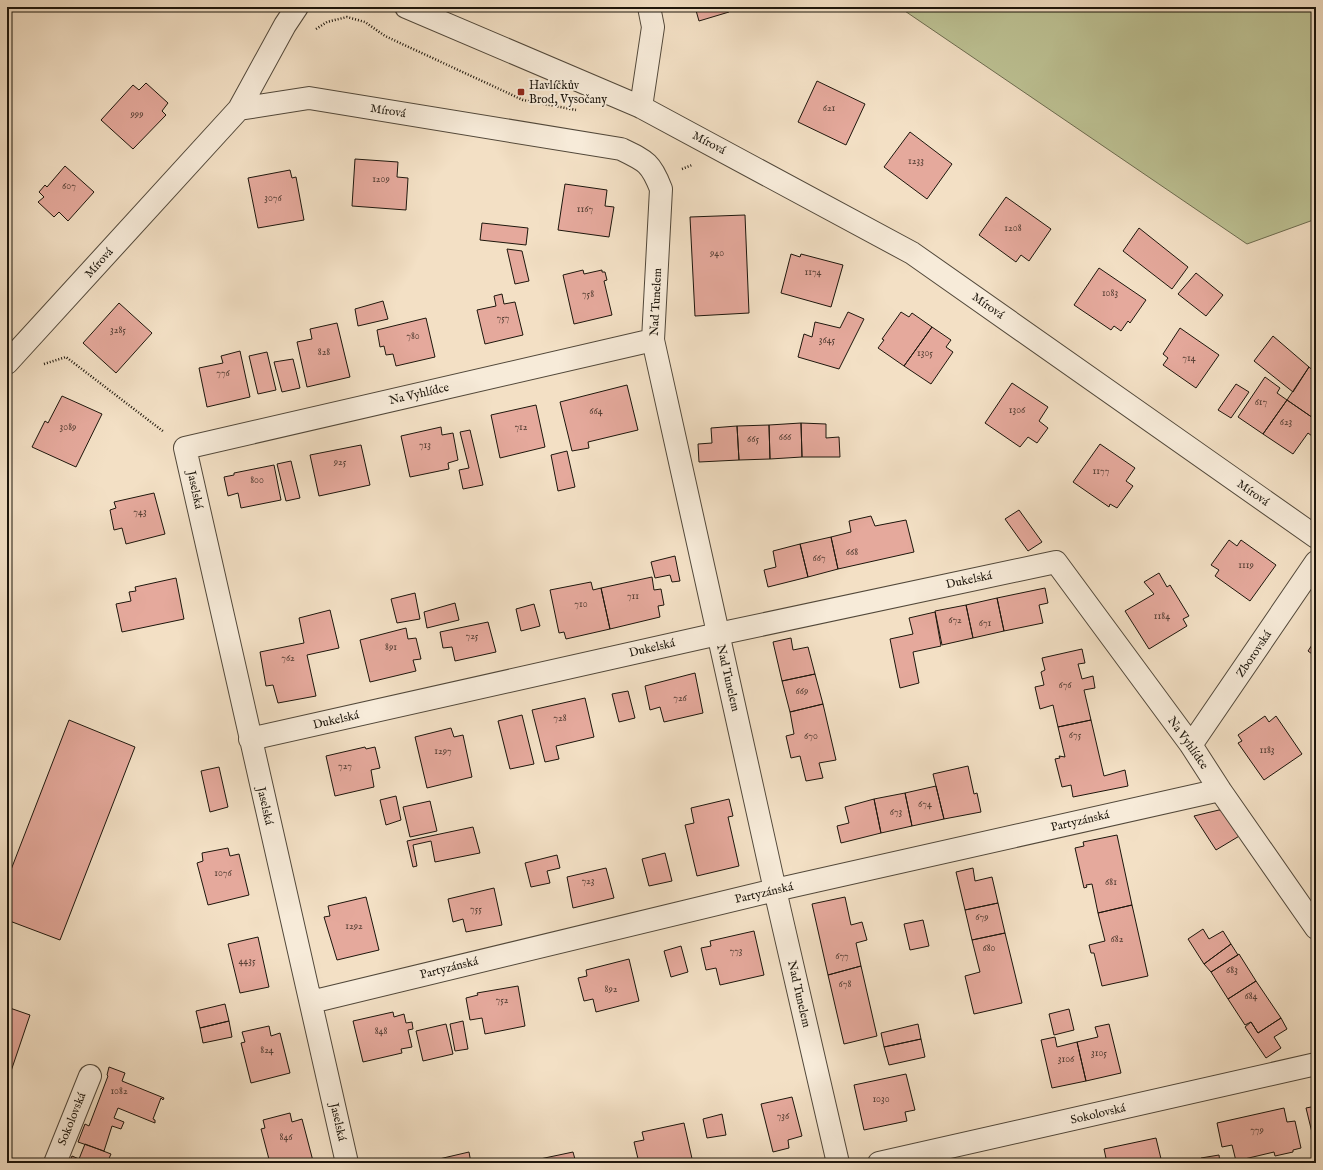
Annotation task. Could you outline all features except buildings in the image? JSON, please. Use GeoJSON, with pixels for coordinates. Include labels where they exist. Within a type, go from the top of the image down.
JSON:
{"type":"FeatureCollection","features":[{"type":"Feature","properties":{"kind":"street","name":"Mírová"},"geometry":{"type":"LineString","coordinates":[[7,363],[239,110],[285,25],[297,7]]}},
{"type":"Feature","properties":{"kind":"street","name":"Mírová"},"geometry":{"type":"LineString","coordinates":[[406,7],[641,107],[912,253],[1316,537]]}},
{"type":"Feature","properties":{"kind":"street"},"geometry":{"type":"LineString","coordinates":[[641,107],[653,27],[649,7]]}},
{"type":"Feature","properties":{"kind":"street","name":"Mírová"},"geometry":{"type":"LineString","coordinates":[[239,110],[309,98],[621,149],[639,157],[653,169],[661,189]]}},
{"type":"Feature","properties":{"kind":"street","name":"Nad Tunelem"},"geometry":{"type":"LineString","coordinates":[[661,189],[653,340],[775,890],[838,1163]]}},
{"type":"Feature","properties":{"kind":"street","name":"Na Vyhlídce"},"geometry":{"type":"LineString","coordinates":[[185,448],[653,340]]}},
{"type":"Feature","properties":{"kind":"street","name":"Jaselská"},"geometry":{"type":"LineString","coordinates":[[185,448],[347,1163]]}},
{"type":"Feature","properties":{"kind":"street","name":"Na Vyhlídce"},"geometry":{"type":"LineString","coordinates":[[1056,562],[1191,745],[1220,790],[1316,928]]}},
{"type":"Feature","properties":{"kind":"street","name":"Dukelská"},"geometry":{"type":"LineString","coordinates":[[250,739],[718,634],[1056,562]]}},
{"type":"Feature","properties":{"kind":"street","name":"Zborovská"},"geometry":{"type":"LineString","coordinates":[[1191,745],[1316,562]]}},
{"type":"Feature","properties":{"kind":"street","name":"Partyzánská"},"geometry":{"type":"LineString","coordinates":[[311,1002],[775,890],[1220,790]]}},
{"type":"Feature","properties":{"kind":"street","name":"Sokolovská"},"geometry":{"type":"LineString","coordinates":[[879,1163],[1316,1064]]}},
{"type":"Feature","properties":{"kind":"street","name":"Sokolovská"},"geometry":{"type":"LineString","coordinates":[[55,1163],[90,1076]]}},
{"type":"Feature","properties":{"kind":"path"},"geometry":{"type":"LineString","coordinates":[[310,33],[327,22],[347,17],[365,22],[385,36],[523,100],[583,112]]}},
{"type":"Feature","properties":{"kind":"path"},"geometry":{"type":"LineString","coordinates":[[38,367],[66,357],[185,448]]}},
{"type":"Feature","properties":{"kind":"green space"},"geometry":{"type":"Polygon","coordinates":[[[899,7],[1316,7],[1316,219],[1247,244],[899,7]]]}},
{"type":"Feature","properties":{"kind":"place","name":"Havlíčkův Brod, Vysočany"},"geometry":{"type":"Point","coordinates":[521,92]}}]}
